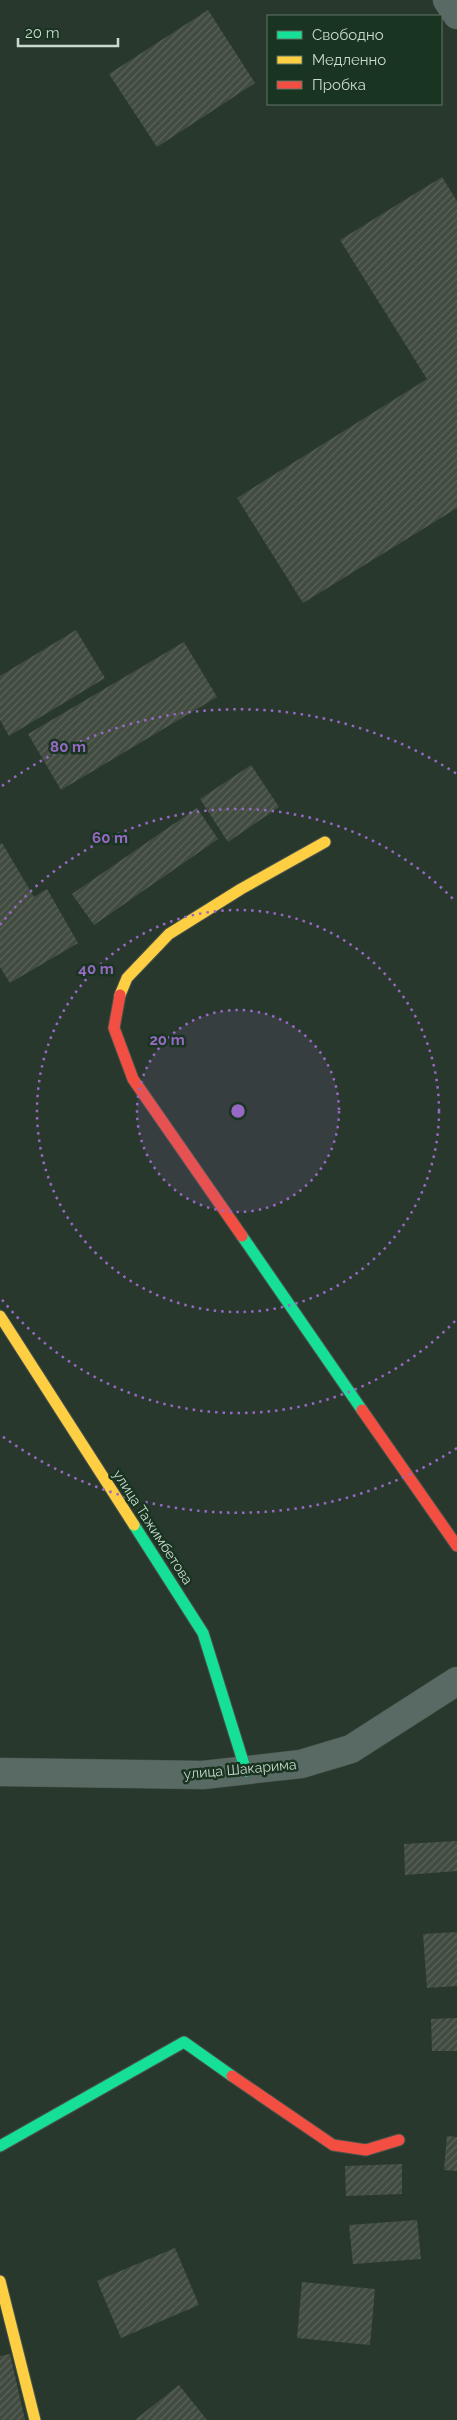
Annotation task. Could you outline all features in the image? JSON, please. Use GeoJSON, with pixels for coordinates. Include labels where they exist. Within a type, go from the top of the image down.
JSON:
{"type":"FeatureCollection","features":[{"type":"Feature","properties":{"kind":"street"},"geometry":{"type":"LineString","coordinates":[[447,0],[457,15]]}},
{"type":"Feature","properties":{"kind":"street"},"geometry":{"type":"LineString","coordinates":[[325,842],[241,889],[168,934],[141,960],[127,978],[119,998],[114,1028],[133,1078],[457,1546]]}},
{"type":"Feature","properties":{"kind":"street","name":"улица Тажимбетова"},"geometry":{"type":"LineString","coordinates":[[0,1316],[203,1633],[246,1771]]}},
{"type":"Feature","properties":{"kind":"street","name":"улица Шакарима"},"geometry":{"type":"LineString","coordinates":[[0,1772],[203,1775],[301,1764],[351,1749],[457,1681]]}},
{"type":"Feature","properties":{"kind":"street"},"geometry":{"type":"LineString","coordinates":[[0,2146],[184,2042],[271,2104],[334,2145],[366,2150],[399,2140]]}},
{"type":"Feature","properties":{"kind":"street"},"geometry":{"type":"LineString","coordinates":[[0,2281],[35,2420]]}},
{"type":"Feature","properties":{"kind":"building"},"geometry":{"type":"Polygon","coordinates":[[[208,10],[255,83],[157,147],[109,74],[208,10]]]}},
{"type":"Feature","properties":{"kind":"building"},"geometry":{"type":"Polygon","coordinates":[[[442,177],[457,201],[457,508],[303,603],[237,498],[427,379],[340,240],[442,177]]]}},
{"type":"Feature","properties":{"kind":"building"},"geometry":{"type":"Polygon","coordinates":[[[76,630],[105,678],[9,736],[0,720],[0,676],[76,630]]]}},
{"type":"Feature","properties":{"kind":"building"},"geometry":{"type":"Polygon","coordinates":[[[184,642],[217,697],[61,790],[28,734],[184,642]]]}},
{"type":"Feature","properties":{"kind":"building"},"geometry":{"type":"Polygon","coordinates":[[[251,765],[279,807],[228,842],[200,799],[251,765]]]}},
{"type":"Feature","properties":{"kind":"building"},"geometry":{"type":"Polygon","coordinates":[[[197,808],[218,839],[94,925],[72,894],[197,808]]]}},
{"type":"Feature","properties":{"kind":"building"},"geometry":{"type":"Polygon","coordinates":[[[2,843],[34,897],[47,889],[78,943],[10,983],[0,967],[0,844],[2,843]]]}},
{"type":"Feature","properties":{"kind":"building"},"geometry":{"type":"Polygon","coordinates":[[[457,1841],[457,1871],[405,1875],[404,1844],[457,1841]]]}},
{"type":"Feature","properties":{"kind":"building"},"geometry":{"type":"Polygon","coordinates":[[[457,1932],[457,1986],[427,1988],[423,1934],[457,1932]]]}},
{"type":"Feature","properties":{"kind":"building"},"geometry":{"type":"Polygon","coordinates":[[[457,2018],[457,2051],[432,2051],[431,2019],[457,2018]]]}},
{"type":"Feature","properties":{"kind":"building"},"geometry":{"type":"Polygon","coordinates":[[[447,2136],[457,2137],[457,2171],[444,2170],[447,2136]]]}},
{"type":"Feature","properties":{"kind":"building"},"geometry":{"type":"Polygon","coordinates":[[[402,2164],[402,2194],[346,2196],[345,2166],[402,2164]]]}},
{"type":"Feature","properties":{"kind":"building"},"geometry":{"type":"Polygon","coordinates":[[[417,2220],[421,2259],[353,2264],[349,2225],[417,2220]]]}},
{"type":"Feature","properties":{"kind":"building"},"geometry":{"type":"Polygon","coordinates":[[[175,2248],[199,2305],[121,2338],[97,2281],[175,2248]]]}},
{"type":"Feature","properties":{"kind":"building"},"geometry":{"type":"Polygon","coordinates":[[[302,2282],[375,2289],[370,2345],[297,2338],[302,2282]]]}},
{"type":"Feature","properties":{"kind":"building"},"geometry":{"type":"Polygon","coordinates":[[[10,2354],[25,2420],[0,2420],[0,2356],[10,2354]]]}},
{"type":"Feature","properties":{"kind":"building"},"geometry":{"type":"Polygon","coordinates":[[[179,2385],[207,2420],[135,2420],[179,2385]]]}},
{"type":"Feature","properties":{"kind":"traffic: fast"},"geometry":{"type":"LineString","coordinates":[[242,1236],[362,1410]]}},
{"type":"Feature","properties":{"kind":"traffic: fast"},"geometry":{"type":"LineString","coordinates":[[134,1525],[203,1633],[246,1771]]}},
{"type":"Feature","properties":{"kind":"traffic: fast"},"geometry":{"type":"LineString","coordinates":[[0,2146],[184,2042],[232,2076]]}},
{"type":"Feature","properties":{"kind":"traffic: slow"},"geometry":{"type":"LineString","coordinates":[[120,995],[127,978],[169,934],[241,889],[325,842]]}},
{"type":"Feature","properties":{"kind":"traffic: slow"},"geometry":{"type":"LineString","coordinates":[[0,1316],[134,1525]]}},
{"type":"Feature","properties":{"kind":"traffic: slow"},"geometry":{"type":"LineString","coordinates":[[0,2281],[35,2420]]}},
{"type":"Feature","properties":{"kind":"traffic: jam"},"geometry":{"type":"LineString","coordinates":[[120,995],[114,1028],[133,1079],[242,1236]]}},
{"type":"Feature","properties":{"kind":"traffic: jam"},"geometry":{"type":"LineString","coordinates":[[362,1410],[457,1546]]}},
{"type":"Feature","properties":{"kind":"traffic: jam"},"geometry":{"type":"LineString","coordinates":[[232,2076],[333,2145],[366,2150],[399,2140]]}}]}
